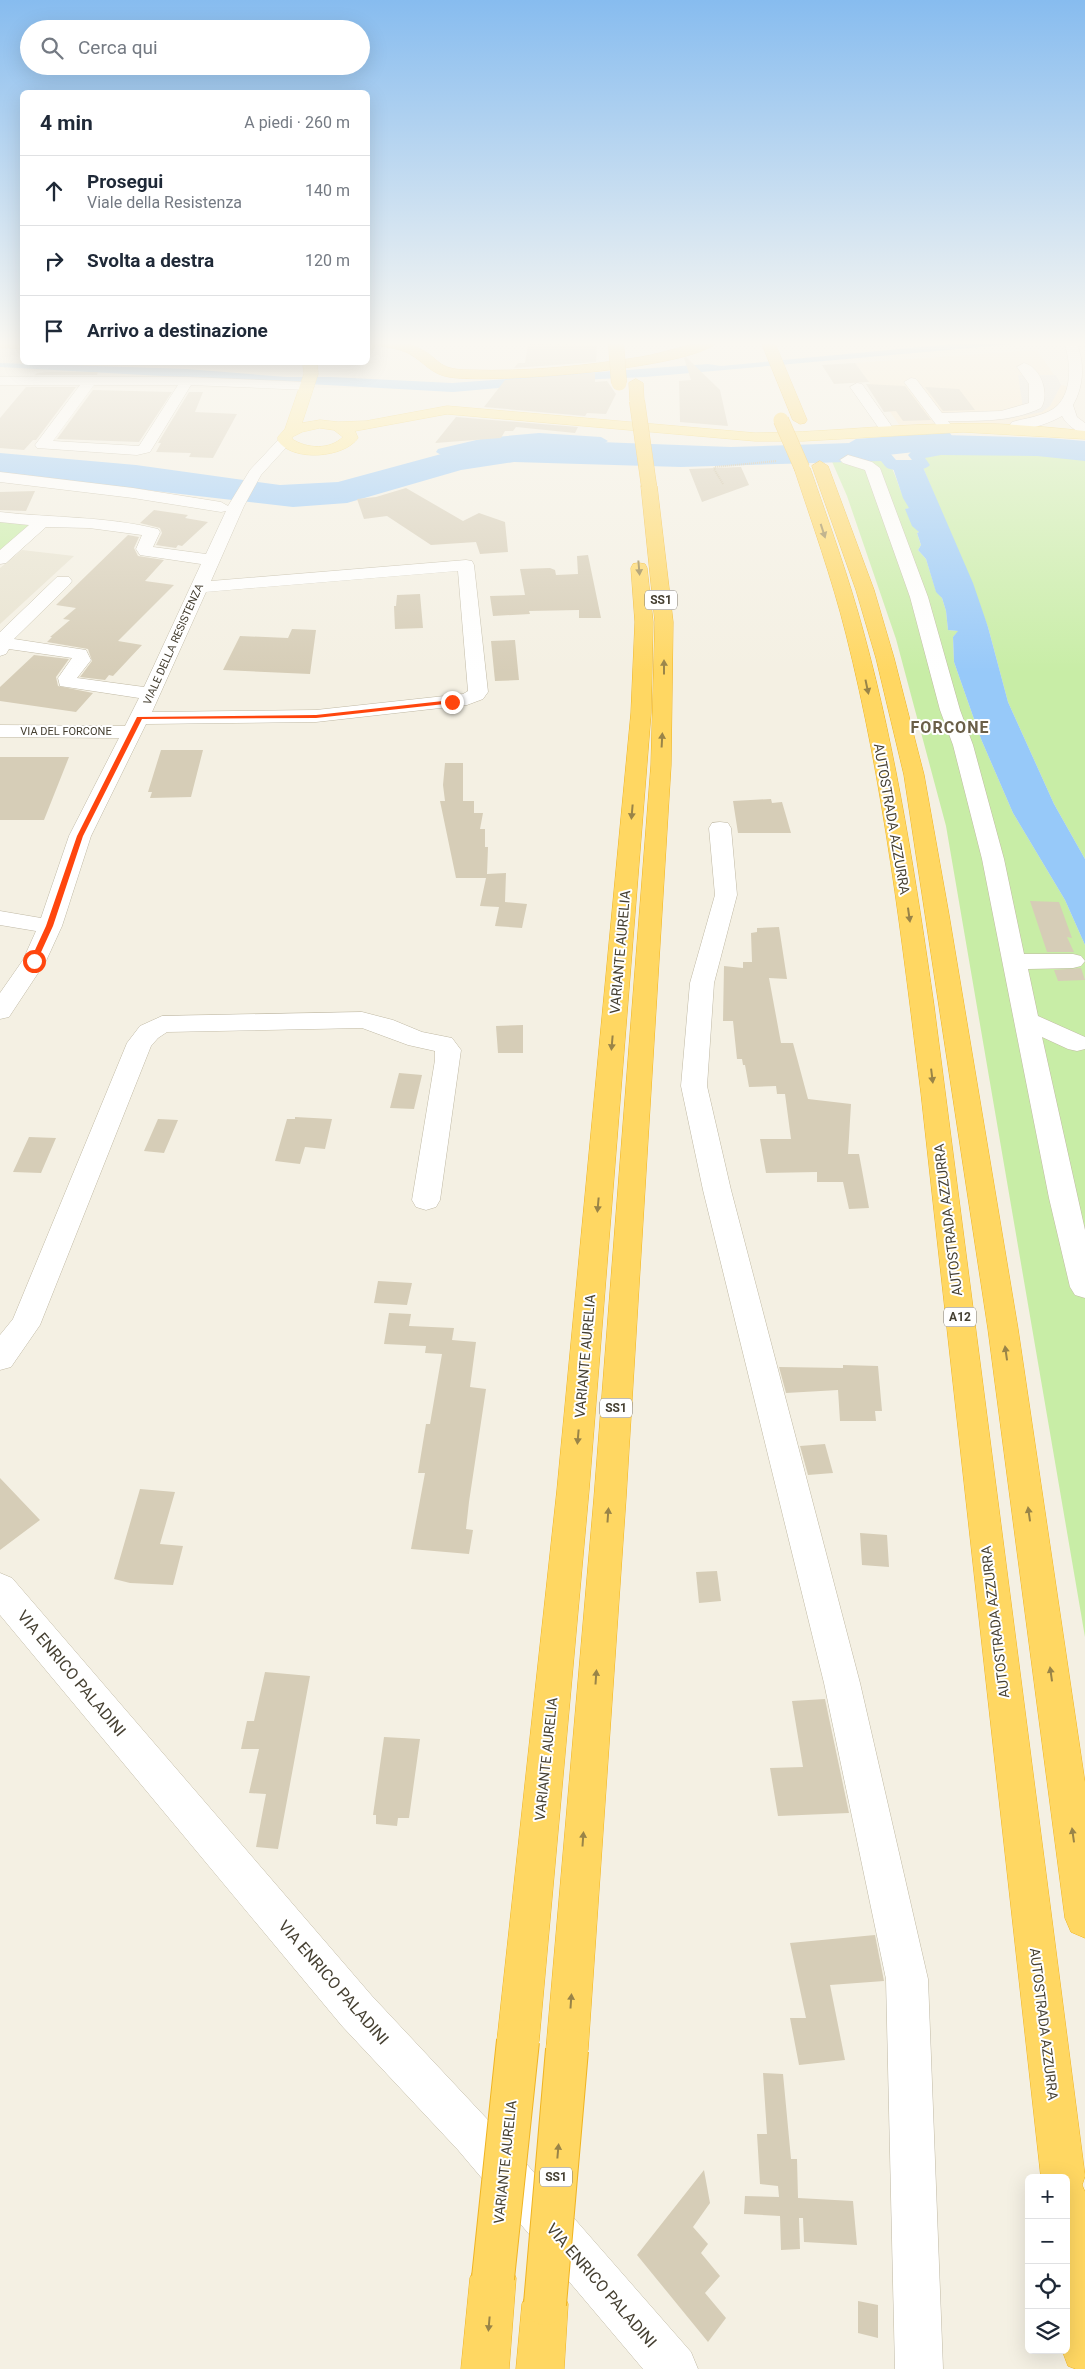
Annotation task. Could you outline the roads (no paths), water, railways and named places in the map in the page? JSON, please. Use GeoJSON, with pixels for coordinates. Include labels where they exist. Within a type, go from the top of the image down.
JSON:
{"type":"FeatureCollection","features":[{"type":"Feature","properties":{"kind":"highway","name":"VARIANTE AURELIA"},"geometry":{"type":"LineString","coordinates":[[485,2369],[573,1490],[649,764],[663,715],[664,622],[644,452]]}},
{"type":"Feature","properties":{"kind":"highway","name":"AUTOSTRADA AZZURRA"},"geometry":{"type":"LineString","coordinates":[[795,452],[864,590],[885,658],[914,776],[1003,1329],[1085,1918]]}},
{"type":"Feature","properties":{"kind":"highway","name":"AUTOSTRADA AZZURRA"},"geometry":{"type":"LineString","coordinates":[[801,452],[801,465],[843,593],[860,656],[886,773],[903,878],[931,1071],[1020,1839],[1063,2174]]}},
{"type":"Feature","properties":{"kind":"highway","name":"VARIANTE AURELIA"},"geometry":{"type":"LineString","coordinates":[[540,2369],[567,2050],[610,1488],[649,764],[641,714],[644,622],[638,553]]}},
{"type":"Feature","properties":{"kind":"highway"},"geometry":{"type":"LineString","coordinates":[[1068,2219],[1085,2349]]}},
{"type":"Feature","properties":{"kind":"street","name":"VIALE DELLA RESISTENZA"},"geometry":{"type":"LineString","coordinates":[[0,1011],[34,961],[50,926],[80,836],[136,725],[199,587],[211,560],[228,507],[273,452]]}},
{"type":"Feature","properties":{"kind":"street"},"geometry":{"type":"LineString","coordinates":[[258,470],[303,452]]}},
{"type":"Feature","properties":{"kind":"street"},"geometry":{"type":"LineString","coordinates":[[848,460],[872,468],[919,597],[950,710],[963,745],[993,859],[1018,929],[1015,962],[1026,1020],[1075,1202],[1085,1286]]}},
{"type":"Feature","properties":{"kind":"street"},"geometry":{"type":"LineString","coordinates":[[0,477],[134,493],[228,507]]}},
{"type":"Feature","properties":{"kind":"street"},"geometry":{"type":"LineString","coordinates":[[0,517],[42,522],[89,523],[148,531],[152,532],[144,549],[146,551],[211,560]]}},
{"type":"Feature","properties":{"kind":"street"},"geometry":{"type":"LineString","coordinates":[[0,559],[42,522]]}},
{"type":"Feature","properties":{"kind":"street","name":"VIA DEL FORCONE"},"geometry":{"type":"LineString","coordinates":[[0,731],[336,715],[467,699],[478,692],[466,565],[199,587]]}},
{"type":"Feature","properties":{"kind":"street"},"geometry":{"type":"LineString","coordinates":[[0,650],[0,642],[63,581]]}},
{"type":"Feature","properties":{"kind":"street"},"geometry":{"type":"LineString","coordinates":[[0,642],[79,654],[82,660],[67,678],[66,682],[150,694]]}},
{"type":"Feature","properties":{"kind":"street"},"geometry":{"type":"LineString","coordinates":[[720,828],[726,895],[702,982],[694,1086],[719,1200],[842,1683],[908,1980],[909,2090],[919,2369]]}},
{"type":"Feature","properties":{"kind":"street"},"geometry":{"type":"LineString","coordinates":[[0,918],[50,926]]}},
{"type":"Feature","properties":{"kind":"street"},"geometry":{"type":"LineString","coordinates":[[1015,962],[1073,961]]}},
{"type":"Feature","properties":{"kind":"street"},"geometry":{"type":"LineString","coordinates":[[0,1358],[25,1325],[140,1043],[149,1032],[162,1024],[362,1020],[384,1026],[416,1039],[443,1044],[448,1050],[448,1060],[426,1200]]}},
{"type":"Feature","properties":{"kind":"street"},"geometry":{"type":"LineString","coordinates":[[1026,1020],[1077,1043]]}},
{"type":"Feature","properties":{"kind":"street","name":"VIA ENRICO PALADINI"},"geometry":{"type":"LineString","coordinates":[[0,1588],[357,2011],[473,2134],[674,2369]]}},
{"type":"Feature","properties":{"kind":"water"},"geometry":{"type":"Polygon","coordinates":[[[892,465],[922,465],[973,583],[988,627],[1008,702],[1054,804],[1085,859],[1085,945],[1065,900],[1013,813],[981,739],[954,662],[953,637],[958,631],[948,630],[946,611],[942,598],[936,592],[926,559],[918,550],[921,545],[917,533],[919,532],[912,526],[905,509],[909,508],[903,498],[892,465]]]}},
{"type":"Feature","properties":{"kind":"waterway"},"geometry":{"type":"LineString","coordinates":[[0,461],[136,473],[280,493],[339,490],[467,455],[489,452]]}},
{"type":"Feature","properties":{"kind":"waterway"},"geometry":{"type":"LineString","coordinates":[[640,452],[731,455],[834,452]]}},
{"type":"Feature","properties":{"kind":"waterway"},"geometry":{"type":"LineString","coordinates":[[0,468],[293,502],[347,498],[459,466],[514,457],[681,462],[885,456],[892,465],[922,465],[916,455],[938,452]]}},
{"type":"Feature","properties":{"kind":"waterway"},"geometry":{"type":"LineString","coordinates":[[994,452],[1037,452],[1085,456]]}},
{"type":"Feature","properties":{"kind":"district","name":"FORCONE"},"geometry":{"type":"Point","coordinates":[950,727]}}]}
